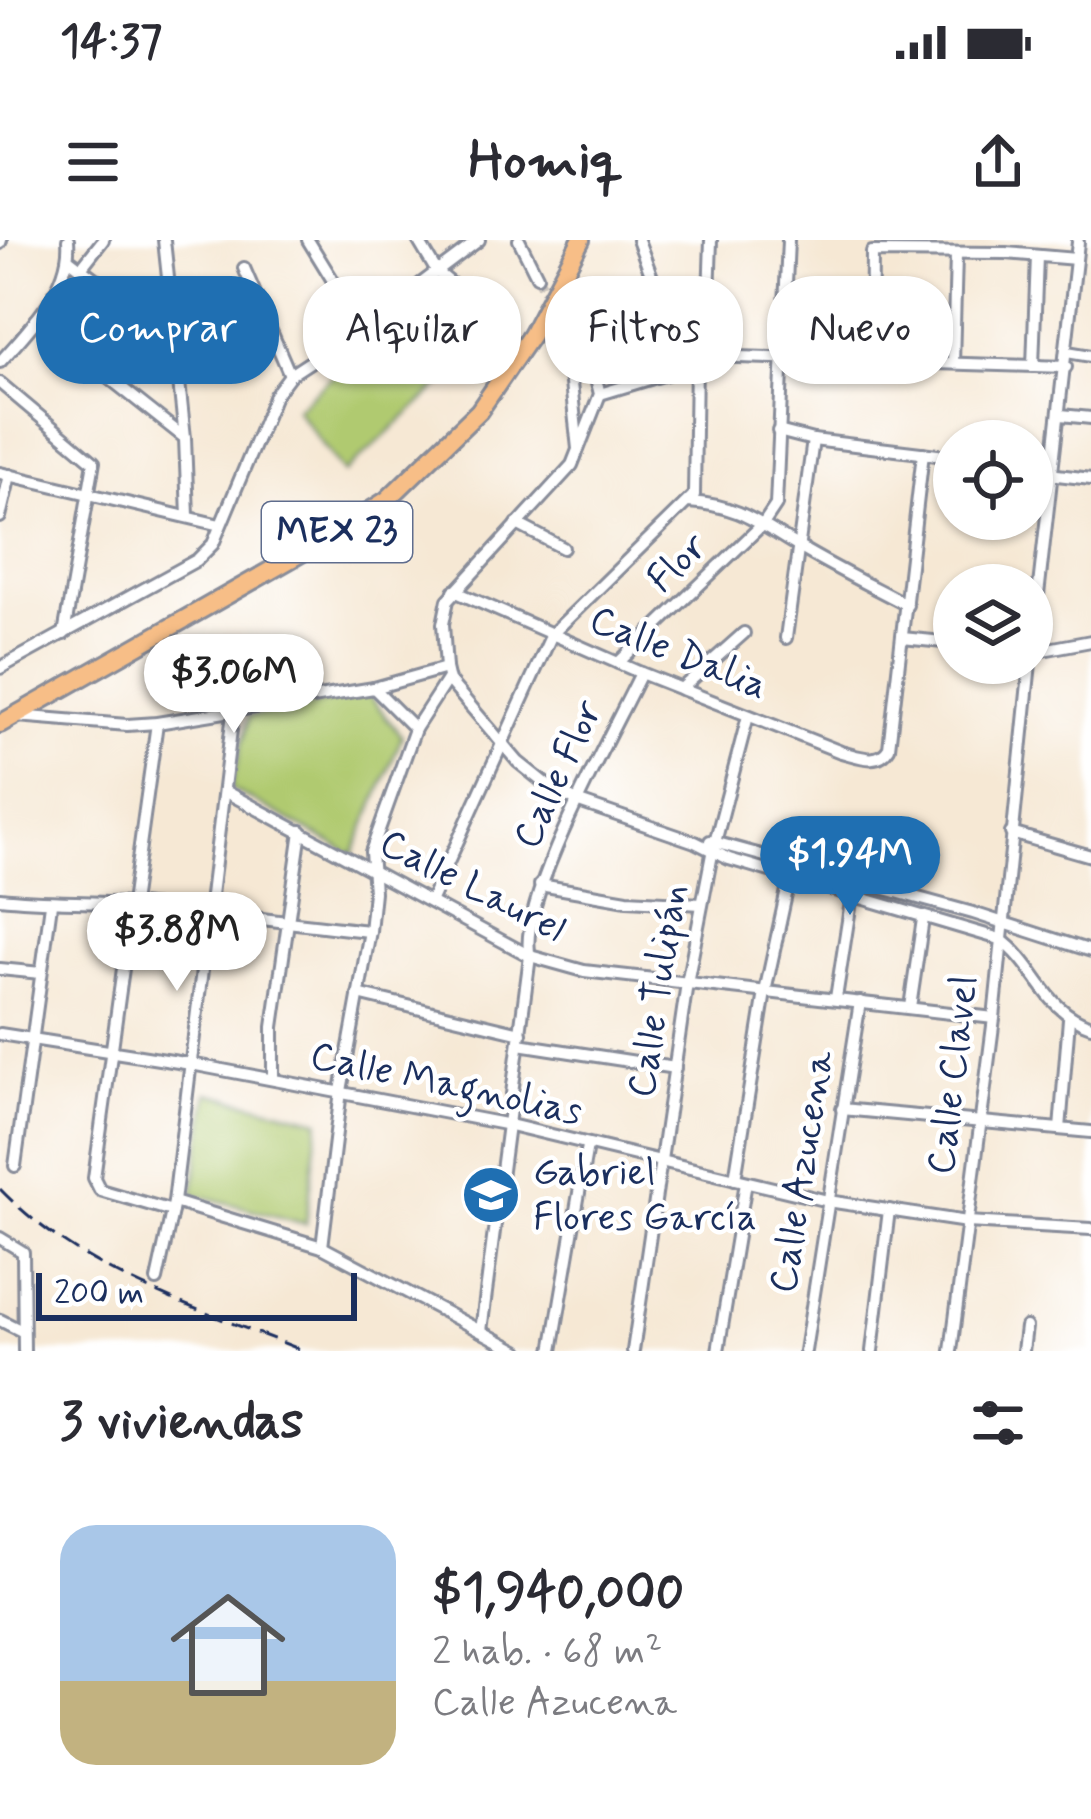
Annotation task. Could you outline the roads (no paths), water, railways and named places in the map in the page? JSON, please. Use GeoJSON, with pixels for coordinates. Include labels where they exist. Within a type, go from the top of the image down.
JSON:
{"type":"FeatureCollection","features":[{"type":"Feature","properties":{"kind":"highway","name":"MEX 23"},"geometry":{"type":"LineString","coordinates":[[7,720],[306,551],[386,500],[479,410],[531,335],[581,240]]}},
{"type":"Feature","properties":{"kind":"street"},"geometry":{"type":"LineString","coordinates":[[67,240],[75,264],[91,276]]}},
{"type":"Feature","properties":{"kind":"street"},"geometry":{"type":"LineString","coordinates":[[2,356],[75,264],[103,240]]}},
{"type":"Feature","properties":{"kind":"street"},"geometry":{"type":"LineString","coordinates":[[164,240],[168,276]]}},
{"type":"Feature","properties":{"kind":"street"},"geometry":{"type":"LineString","coordinates":[[308,240],[330,276]]}},
{"type":"Feature","properties":{"kind":"street"},"geometry":{"type":"LineString","coordinates":[[418,240],[441,276]]}},
{"type":"Feature","properties":{"kind":"street"},"geometry":{"type":"LineString","coordinates":[[431,276],[479,240]]}},
{"type":"Feature","properties":{"kind":"street"},"geometry":{"type":"LineString","coordinates":[[519,240],[537,276]]}},
{"type":"Feature","properties":{"kind":"street"},"geometry":{"type":"LineString","coordinates":[[638,240],[655,276]]}},
{"type":"Feature","properties":{"kind":"street"},"geometry":{"type":"LineString","coordinates":[[707,276],[711,240]]}},
{"type":"Feature","properties":{"kind":"street"},"geometry":{"type":"LineString","coordinates":[[786,276],[788,240]]}},
{"type":"Feature","properties":{"kind":"street"},"geometry":{"type":"LineString","coordinates":[[1053,469],[1076,259],[1082,243]]}},
{"type":"Feature","properties":{"kind":"street"},"geometry":{"type":"LineString","coordinates":[[872,276],[872,252],[932,246],[956,255],[1076,259]]}},
{"type":"Feature","properties":{"kind":"street"},"geometry":{"type":"LineString","coordinates":[[956,255],[953,363],[1066,367]]}},
{"type":"Feature","properties":{"kind":"street"},"geometry":{"type":"LineString","coordinates":[[1033,366],[1037,256]]}},
{"type":"Feature","properties":{"kind":"street"},"geometry":{"type":"LineString","coordinates":[[244,268],[290,375]]}},
{"type":"Feature","properties":{"kind":"street"},"geometry":{"type":"LineString","coordinates":[[322,1247],[341,1091],[370,931],[371,852],[415,729],[447,673],[445,611],[454,591],[572,465],[600,394],[567,269]]}},
{"type":"Feature","properties":{"kind":"street"},"geometry":{"type":"LineString","coordinates":[[35,320],[185,438]]}},
{"type":"Feature","properties":{"kind":"street"},"geometry":{"type":"LineString","coordinates":[[1067,352],[1091,356]]}},
{"type":"Feature","properties":{"kind":"street"},"geometry":{"type":"LineString","coordinates":[[0,668],[197,560],[213,544],[275,395],[303,367]]}},
{"type":"Feature","properties":{"kind":"street"},"geometry":{"type":"LineString","coordinates":[[0,383],[94,462],[64,634]]}},
{"type":"Feature","properties":{"kind":"street"},"geometry":{"type":"LineString","coordinates":[[180,384],[188,516]]}},
{"type":"Feature","properties":{"kind":"street"},"geometry":{"type":"LineString","coordinates":[[571,384],[578,452]]}},
{"type":"Feature","properties":{"kind":"street"},"geometry":{"type":"LineString","coordinates":[[600,394],[630,384]]}},
{"type":"Feature","properties":{"kind":"street"},"geometry":{"type":"LineString","coordinates":[[430,900],[552,634],[688,502],[695,484],[697,384]]}},
{"type":"Feature","properties":{"kind":"street"},"geometry":{"type":"LineString","coordinates":[[781,384],[778,431],[813,440],[933,455]]}},
{"type":"Feature","properties":{"kind":"street"},"geometry":{"type":"LineString","coordinates":[[1061,415],[1091,418]]}},
{"type":"Feature","properties":{"kind":"street","name":"Flor"},"geometry":{"type":"LineString","coordinates":[[618,663],[764,523],[776,505],[778,431]]}},
{"type":"Feature","properties":{"kind":"street"},"geometry":{"type":"LineString","coordinates":[[786,638],[813,440]]}},
{"type":"Feature","properties":{"kind":"street"},"geometry":{"type":"LineString","coordinates":[[923,453],[902,638],[933,642]]}},
{"type":"Feature","properties":{"kind":"street"},"geometry":{"type":"LineString","coordinates":[[0,517],[5,474],[220,525]]}},
{"type":"Feature","properties":{"kind":"street"},"geometry":{"type":"LineString","coordinates":[[1053,476],[1091,479]]}},
{"type":"Feature","properties":{"kind":"street"},"geometry":{"type":"LineString","coordinates":[[688,502],[743,512],[797,547],[907,605]]}},
{"type":"Feature","properties":{"kind":"street"},"geometry":{"type":"LineString","coordinates":[[517,524],[563,548]]}},
{"type":"Feature","properties":{"kind":"street","name":"Calle Dalia"},"geometry":{"type":"LineString","coordinates":[[454,591],[641,674],[841,752],[875,760],[889,748],[902,638]]}},
{"type":"Feature","properties":{"kind":"street"},"geometry":{"type":"LineString","coordinates":[[681,689],[744,633]]}},
{"type":"Feature","properties":{"kind":"street"},"geometry":{"type":"LineString","coordinates":[[1053,647],[1091,641]]}},
{"type":"Feature","properties":{"kind":"street"},"geometry":{"type":"LineString","coordinates":[[7,720],[157,723],[447,673]]}},
{"type":"Feature","properties":{"kind":"street"},"geometry":{"type":"LineString","coordinates":[[447,673],[518,762],[548,786],[579,802],[694,842],[1001,922],[1091,951]]}},
{"type":"Feature","properties":{"kind":"street","name":"Calle Flor"},"geometry":{"type":"LineString","coordinates":[[481,1331],[530,956],[527,931],[540,885],[641,674]]}},
{"type":"Feature","properties":{"kind":"street","name":"Calle Clavel"},"geometry":{"type":"LineString","coordinates":[[951,1351],[994,1018],[1028,684]]}},
{"type":"Feature","properties":{"kind":"street"},"geometry":{"type":"LineString","coordinates":[[374,688],[415,729]]}},
{"type":"Feature","properties":{"kind":"street"},"geometry":{"type":"LineString","coordinates":[[157,1280],[173,1207],[233,713]]}},
{"type":"Feature","properties":{"kind":"street","name":"Calle Tulipán"},"geometry":{"type":"LineString","coordinates":[[633,1351],[687,983],[714,847],[748,716]]}},
{"type":"Feature","properties":{"kind":"street"},"geometry":{"type":"LineString","coordinates":[[157,723],[94,1186],[122,1199],[173,1207],[322,1247],[518,1351]]}},
{"type":"Feature","properties":{"kind":"street","name":"Calle Laurel"},"geometry":{"type":"LineString","coordinates":[[226,793],[530,956],[584,971],[994,1018]]}},
{"type":"Feature","properties":{"kind":"street"},"geometry":{"type":"LineString","coordinates":[[273,1079],[272,1027],[301,831]]}},
{"type":"Feature","properties":{"kind":"street"},"geometry":{"type":"LineString","coordinates":[[1012,833],[1091,856]]}},
{"type":"Feature","properties":{"kind":"street"},"geometry":{"type":"LineString","coordinates":[[714,847],[923,919],[1000,939],[1024,959],[1057,1009],[1091,1026]]}},
{"type":"Feature","properties":{"kind":"street"},"geometry":{"type":"LineString","coordinates":[[718,1351],[765,992],[790,876]]}},
{"type":"Feature","properties":{"kind":"street"},"geometry":{"type":"LineString","coordinates":[[540,885],[627,900],[702,904]]}},
{"type":"Feature","properties":{"kind":"street","name":"Calle Azucena"},"geometry":{"type":"LineString","coordinates":[[836,998],[852,895]]}},
{"type":"Feature","properties":{"kind":"street"},"geometry":{"type":"LineString","coordinates":[[0,898],[51,904],[66,899],[129,904],[370,931]]}},
{"type":"Feature","properties":{"kind":"street"},"geometry":{"type":"LineString","coordinates":[[16,1166],[51,904]]}},
{"type":"Feature","properties":{"kind":"street"},"geometry":{"type":"LineString","coordinates":[[910,1007],[923,919]]}},
{"type":"Feature","properties":{"kind":"street"},"geometry":{"type":"LineString","coordinates":[[0,969],[41,974]]}},
{"type":"Feature","properties":{"kind":"street"},"geometry":{"type":"LineString","coordinates":[[358,994],[520,1038],[674,1068]]}},
{"type":"Feature","properties":{"kind":"street","name":"Calle Azucena"},"geometry":{"type":"LineString","coordinates":[[806,1351],[860,1002]]}},
{"type":"Feature","properties":{"kind":"street"},"geometry":{"type":"LineString","coordinates":[[1060,1129],[1069,1019]]}},
{"type":"Feature","properties":{"kind":"street","name":"Calle Magnolias"},"geometry":{"type":"LineString","coordinates":[[0,1034],[191,1064],[510,1125],[828,1201],[967,1222],[1091,1229]]}},
{"type":"Feature","properties":{"kind":"street"},"geometry":{"type":"LineString","coordinates":[[842,1109],[1091,1132]]}},
{"type":"Feature","properties":{"kind":"street"},"geometry":{"type":"LineString","coordinates":[[552,1351],[586,1146]]}},
{"type":"Feature","properties":{"kind":"street"},"geometry":{"type":"LineString","coordinates":[[872,1351],[890,1210]]}},
{"type":"Feature","properties":{"kind":"street"},"geometry":{"type":"LineString","coordinates":[[0,1238],[23,1252],[24,1351]]}},
{"type":"Feature","properties":{"kind":"street"},"geometry":{"type":"LineString","coordinates":[[0,1319],[22,1331]]}},
{"type":"Feature","properties":{"kind":"street"},"geometry":{"type":"LineString","coordinates":[[1023,1351],[1026,1327]]}},
{"type":"Feature","properties":{"kind":"tunnel"},"geometry":{"type":"LineString","coordinates":[[537,276],[545,291]]}},
{"type":"Feature","properties":{"kind":"railway"},"geometry":{"type":"LineString","coordinates":[[0,1189],[32,1219],[104,1266],[304,1351]]}},
{"type":"Feature","properties":{"kind":"place","name":"Gabriel Flores García"},"geometry":{"type":"Point","coordinates":[491,1195]}}]}
